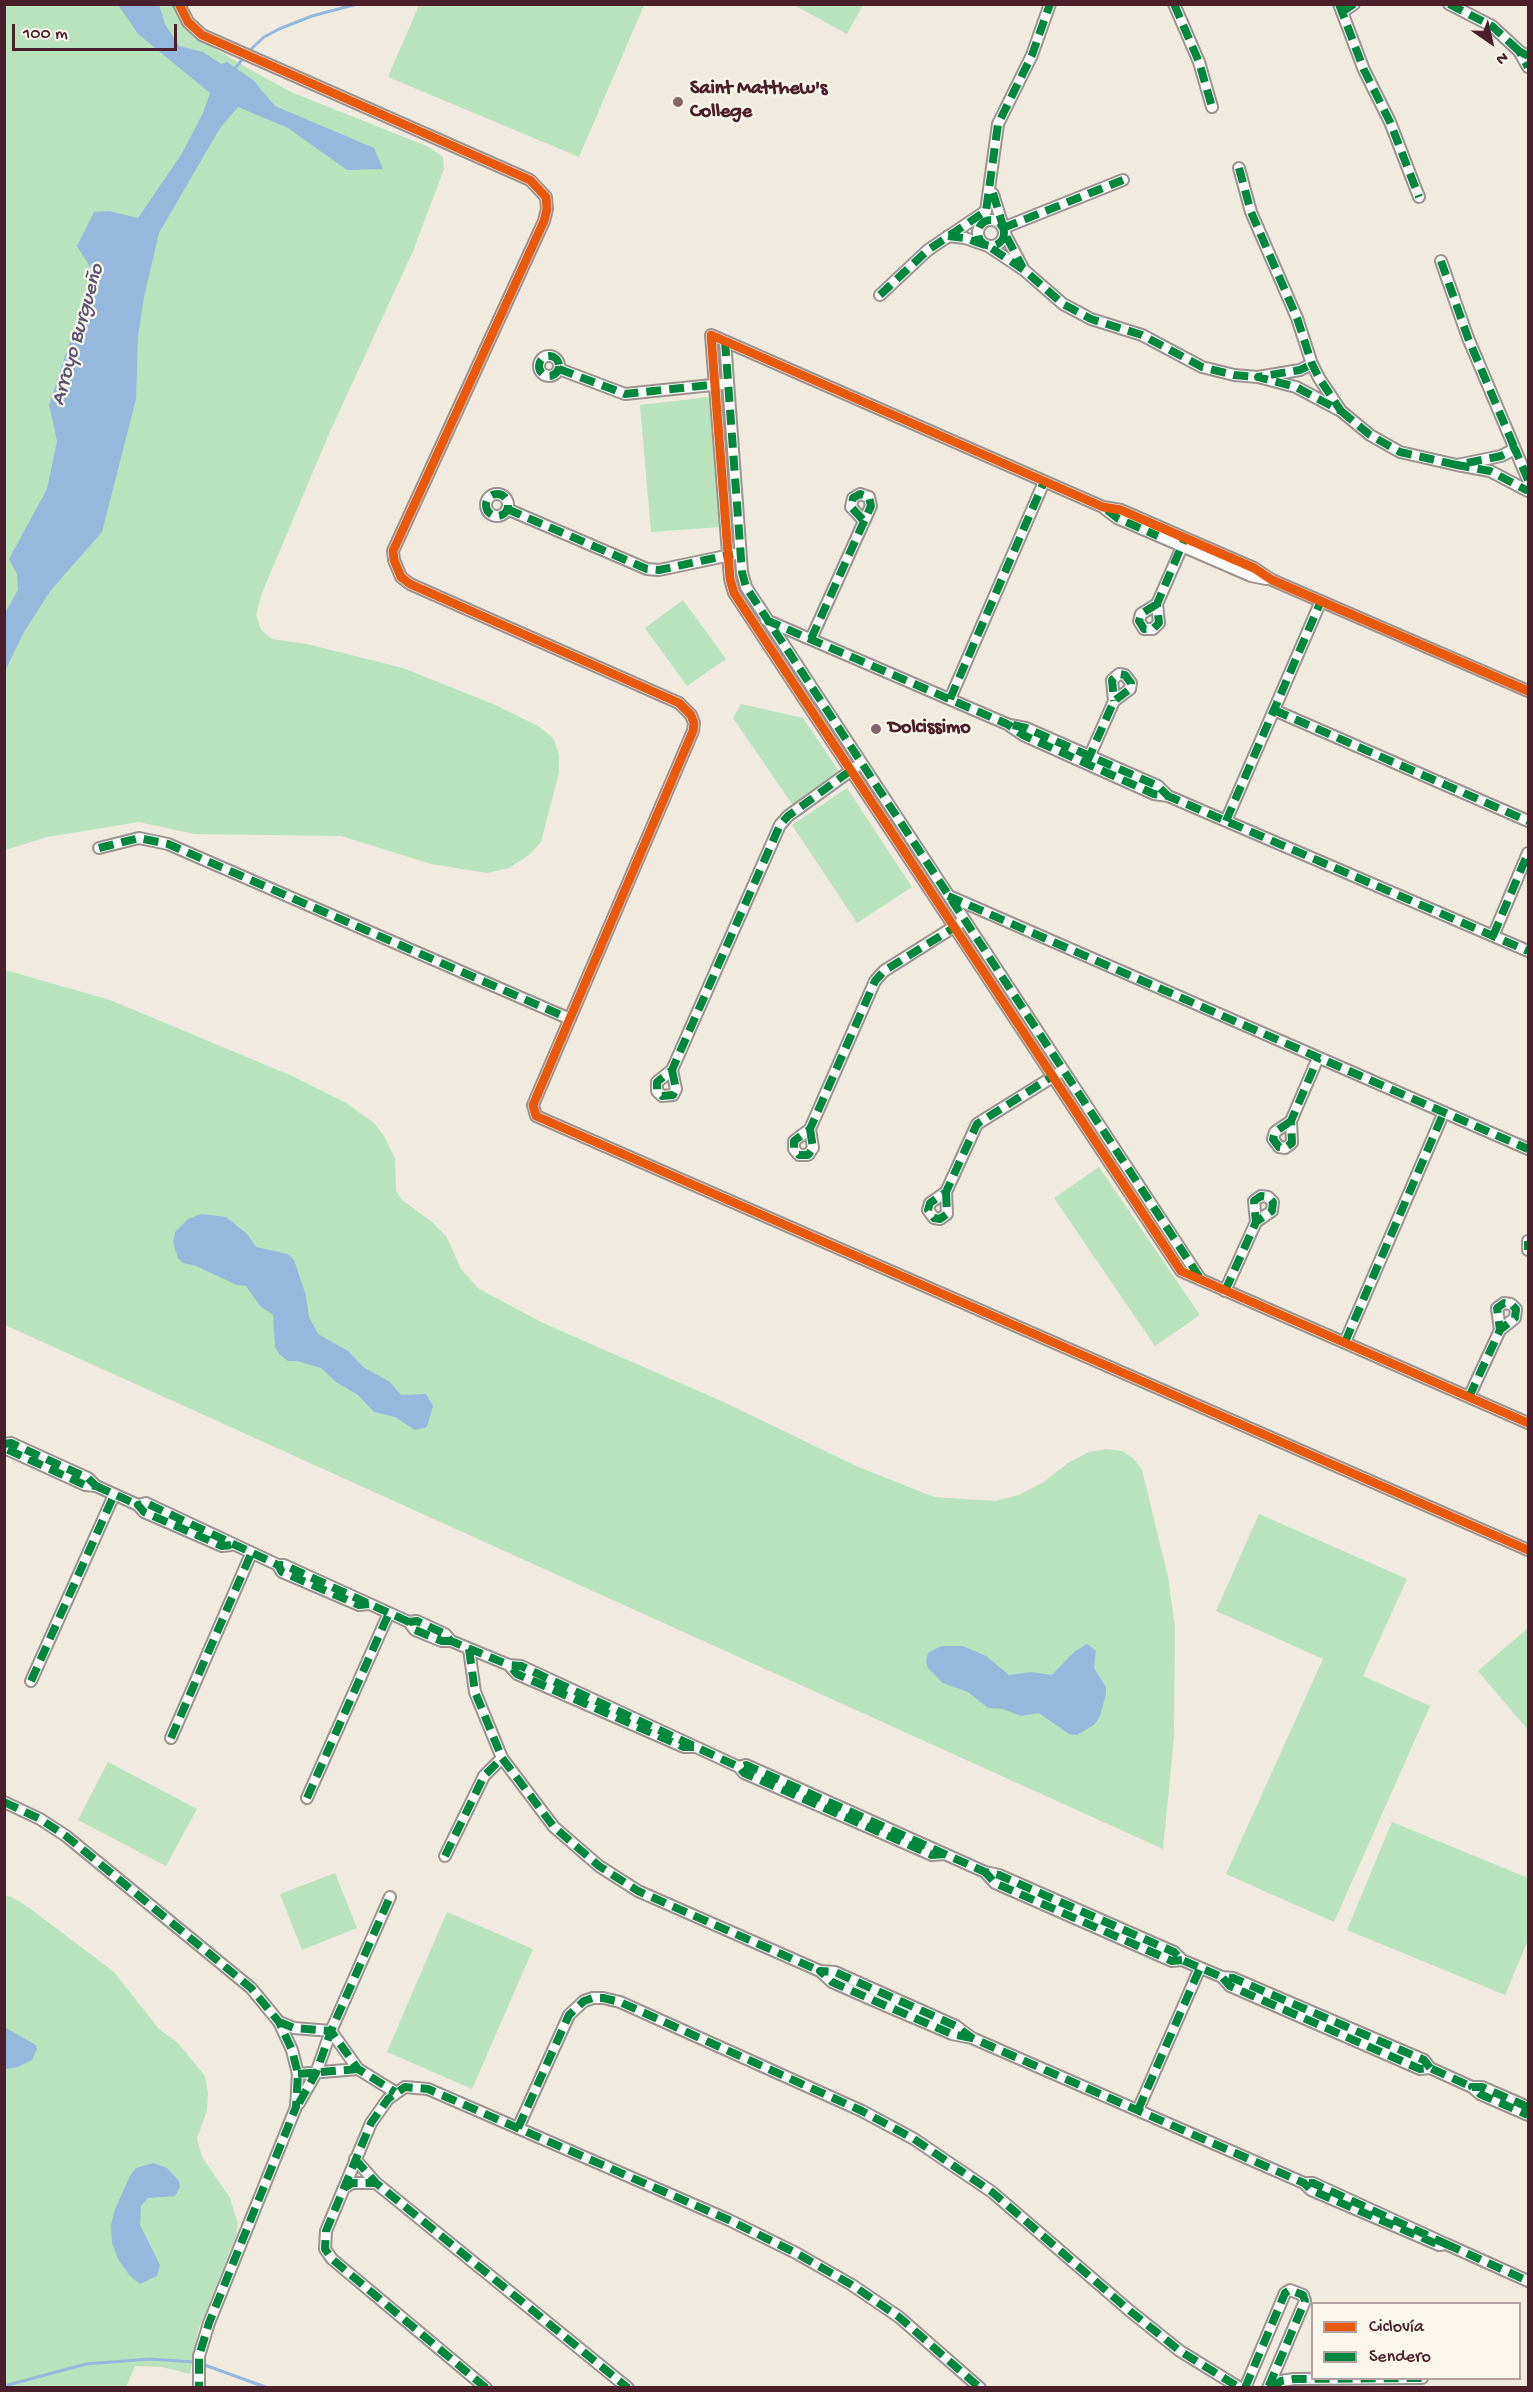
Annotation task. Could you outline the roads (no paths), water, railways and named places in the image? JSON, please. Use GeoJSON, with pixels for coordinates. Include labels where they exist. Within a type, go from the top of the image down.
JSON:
{"type":"FeatureCollection","features":[{"type":"Feature","properties":{"kind":"street"},"geometry":{"type":"LineString","coordinates":[[178,4],[194,29],[235,51],[530,180],[546,197],[547,209],[544,221],[393,551],[397,570],[401,577],[410,584],[678,703],[691,716],[693,730],[533,1105],[533,1111],[543,1120],[1528,1550]]}},
{"type":"Feature","properties":{"kind":"street"},"geometry":{"type":"LineString","coordinates":[[1050,4],[1032,55],[998,124],[989,204],[980,222],[979,238],[987,246],[1024,270],[1063,304],[1091,319],[1142,335],[1202,367],[1234,375],[1258,377],[1296,387],[1341,411],[1370,435],[1400,452],[1497,474],[1528,491]]}},
{"type":"Feature","properties":{"kind":"street"},"geometry":{"type":"LineString","coordinates":[[1174,4],[1199,62],[1212,107]]}},
{"type":"Feature","properties":{"kind":"street"},"geometry":{"type":"LineString","coordinates":[[1354,4],[1340,8],[1364,70],[1390,122],[1419,197]]}},
{"type":"Feature","properties":{"kind":"street"},"geometry":{"type":"LineString","coordinates":[[1449,4],[1492,26],[1524,54],[1528,67]]}},
{"type":"Feature","properties":{"kind":"street"},"geometry":{"type":"LineString","coordinates":[[1239,168],[1251,212],[1297,318],[1312,364],[1321,383],[1341,411]]}},
{"type":"Feature","properties":{"kind":"street"},"geometry":{"type":"LineString","coordinates":[[1004,228],[1124,180]]}},
{"type":"Feature","properties":{"kind":"street"},"geometry":{"type":"LineString","coordinates":[[992,182],[1004,228],[1024,270]]}},
{"type":"Feature","properties":{"kind":"street"},"geometry":{"type":"LineString","coordinates":[[880,295],[928,250],[948,236],[980,222],[995,220],[1004,228],[1004,236],[1000,244],[987,246],[965,238],[948,236]]}},
{"type":"Feature","properties":{"kind":"street"},"geometry":{"type":"LineString","coordinates":[[1441,261],[1468,338],[1528,480]]}},
{"type":"Feature","properties":{"kind":"street"},"geometry":{"type":"LineString","coordinates":[[1528,691],[1272,580],[1251,576],[1184,542],[1117,518],[1103,507],[711,335],[732,587],[1181,1271],[1528,1423]]}},
{"type":"Feature","properties":{"kind":"street"},"geometry":{"type":"LineString","coordinates":[[725,341],[740,552],[746,587],[1201,1280]]}},
{"type":"Feature","properties":{"kind":"street"},"geometry":{"type":"LineString","coordinates":[[1258,377],[1300,370],[1312,364]]}},
{"type":"Feature","properties":{"kind":"street"},"geometry":{"type":"LineString","coordinates":[[559,369],[625,394],[728,384]]}},
{"type":"Feature","properties":{"kind":"street"},"geometry":{"type":"LineString","coordinates":[[1296,387],[1300,370]]}},
{"type":"Feature","properties":{"kind":"street"},"geometry":{"type":"LineString","coordinates":[[1309,393],[1321,383]]}},
{"type":"Feature","properties":{"kind":"street"},"geometry":{"type":"LineString","coordinates":[[1457,465],[1497,457],[1515,449]]}},
{"type":"Feature","properties":{"kind":"street"},"geometry":{"type":"LineString","coordinates":[[1497,457],[1497,474]]}},
{"type":"Feature","properties":{"kind":"street"},"geometry":{"type":"LineString","coordinates":[[1510,481],[1522,467]]}},
{"type":"Feature","properties":{"kind":"street"},"geometry":{"type":"LineString","coordinates":[[950,699],[1044,482]]}},
{"type":"Feature","properties":{"kind":"street"},"geometry":{"type":"LineString","coordinates":[[507,509],[647,569],[659,570],[740,552]]}},
{"type":"Feature","properties":{"kind":"street"},"geometry":{"type":"LineString","coordinates":[[811,639],[864,521]]}},
{"type":"Feature","properties":{"kind":"street"},"geometry":{"type":"LineString","coordinates":[[1157,604],[1184,542]]}},
{"type":"Feature","properties":{"kind":"street"},"geometry":{"type":"LineString","coordinates":[[1226,820],[1322,602]]}},
{"type":"Feature","properties":{"kind":"street"},"geometry":{"type":"LineString","coordinates":[[747,612],[1007,724],[1023,735],[1088,760],[1154,794],[1168,796],[1226,820],[1528,951]]}},
{"type":"Feature","properties":{"kind":"street"},"geometry":{"type":"LineString","coordinates":[[773,651],[794,632]]}},
{"type":"Feature","properties":{"kind":"street"},"geometry":{"type":"LineString","coordinates":[[803,698],[814,690]]}},
{"type":"Feature","properties":{"kind":"street"},"geometry":{"type":"LineString","coordinates":[[1088,760],[1114,700]]}},
{"type":"Feature","properties":{"kind":"street"},"geometry":{"type":"LineString","coordinates":[[1274,710],[1528,820]]}},
{"type":"Feature","properties":{"kind":"street"},"geometry":{"type":"LineString","coordinates":[[672,1070],[780,825],[788,816],[861,763]]}},
{"type":"Feature","properties":{"kind":"street"},"geometry":{"type":"LineString","coordinates":[[99,848],[139,838],[168,844],[570,1019]]}},
{"type":"Feature","properties":{"kind":"street"},"geometry":{"type":"LineString","coordinates":[[1492,936],[1528,853]]}},
{"type":"Feature","properties":{"kind":"street"},"geometry":{"type":"LineString","coordinates":[[927,886],[1528,1149]]}},
{"type":"Feature","properties":{"kind":"street"},"geometry":{"type":"LineString","coordinates":[[810,1129],[875,981],[884,971],[964,920],[974,906]]}},
{"type":"Feature","properties":{"kind":"street"},"geometry":{"type":"LineString","coordinates":[[1291,1121],[1318,1058]]}},
{"type":"Feature","properties":{"kind":"street"},"geometry":{"type":"LineString","coordinates":[[946,1192],[977,1124],[1063,1070]]}},
{"type":"Feature","properties":{"kind":"street"},"geometry":{"type":"LineString","coordinates":[[1345,1342],[1444,1112]]}},
{"type":"Feature","properties":{"kind":"street"},"geometry":{"type":"LineString","coordinates":[[1225,1291],[1256,1222]]}},
{"type":"Feature","properties":{"kind":"street"},"geometry":{"type":"LineString","coordinates":[[1528,1241],[1528,1250]]}},
{"type":"Feature","properties":{"kind":"street"},"geometry":{"type":"LineString","coordinates":[[1469,1397],[1500,1329]]}},
{"type":"Feature","properties":{"kind":"street"},"geometry":{"type":"LineString","coordinates":[[4,1444],[11,1443],[88,1478],[96,1486],[114,1495],[138,1505],[146,1503],[225,1538],[231,1545],[278,1565],[284,1564],[409,1622],[417,1621],[445,1635],[451,1641],[509,1665],[517,1674],[579,1697],[684,1747],[694,1747],[739,1767],[744,1773],[935,1848],[985,1872],[999,1875],[1172,1961],[1182,1960],[1222,1977],[1233,1978],[1424,2060],[1430,2068],[1528,2107]]}},
{"type":"Feature","properties":{"kind":"street"},"geometry":{"type":"LineString","coordinates":[[4,1449],[85,1485],[96,1486]]}},
{"type":"Feature","properties":{"kind":"street"},"geometry":{"type":"LineString","coordinates":[[32,1681],[114,1495]]}},
{"type":"Feature","properties":{"kind":"street"},"geometry":{"type":"LineString","coordinates":[[171,1738],[251,1554]]}},
{"type":"Feature","properties":{"kind":"street"},"geometry":{"type":"LineString","coordinates":[[308,1798],[389,1613]]}},
{"type":"Feature","properties":{"kind":"street"},"geometry":{"type":"LineString","coordinates":[[468,1649],[475,1692],[502,1758],[554,1827],[623,1882],[668,1905],[820,1971],[835,1972],[952,2034],[972,2037],[1304,2183],[1311,2190],[1374,2214],[1439,2246],[1446,2244],[1528,2281]]}},
{"type":"Feature","properties":{"kind":"street"},"geometry":{"type":"LineString","coordinates":[[445,1856],[484,1776],[502,1758]]}},
{"type":"Feature","properties":{"kind":"street"},"geometry":{"type":"LineString","coordinates":[[4,1802],[34,1815],[66,1836],[251,1988],[279,2022],[292,2050],[298,2074],[296,2107]]}},
{"type":"Feature","properties":{"kind":"street"},"geometry":{"type":"LineString","coordinates":[[198,2382],[199,2356],[220,2291],[296,2107],[316,2073],[331,2031],[390,1898]]}},
{"type":"Feature","properties":{"kind":"street"},"geometry":{"type":"LineString","coordinates":[[1138,2110],[1200,1968]]}},
{"type":"Feature","properties":{"kind":"street"},"geometry":{"type":"LineString","coordinates":[[518,2128],[569,2015],[584,2001],[593,1998],[620,2002],[862,2111],[914,2139],[1000,2199],[1106,2291],[1180,2351],[1240,2388]]}},
{"type":"Feature","properties":{"kind":"street"},"geometry":{"type":"LineString","coordinates":[[279,2022],[294,2028],[331,2031],[358,2069],[395,2092]]}},
{"type":"Feature","properties":{"kind":"street"},"geometry":{"type":"LineString","coordinates":[[298,2074],[358,2069]]}},
{"type":"Feature","properties":{"kind":"street"},"geometry":{"type":"LineString","coordinates":[[1472,2086],[1480,2094],[1528,2115]]}},
{"type":"Feature","properties":{"kind":"street"},"geometry":{"type":"LineString","coordinates":[[486,2388],[327,2252],[324,2244],[326,2231],[355,2158],[376,2115],[395,2092],[405,2087],[428,2089],[729,2220],[824,2268],[899,2316],[980,2388]]}},
{"type":"Feature","properties":{"kind":"street"},"geometry":{"type":"LineString","coordinates":[[355,2158],[376,2183],[628,2388]]}},
{"type":"Feature","properties":{"kind":"street"},"geometry":{"type":"LineString","coordinates":[[344,2188],[352,2183],[376,2183]]}},
{"type":"Feature","properties":{"kind":"street"},"geometry":{"type":"LineString","coordinates":[[1245,2388],[1285,2293],[1290,2290],[1303,2295],[1305,2301],[1269,2388]]}},
{"type":"Feature","properties":{"kind":"street"},"geometry":{"type":"LineString","coordinates":[[1281,2358],[1288,2374],[1294,2379]]}},
{"type":"Feature","properties":{"kind":"street"},"geometry":{"type":"LineString","coordinates":[[1269,2388],[1281,2381],[1311,2379]]}},
{"type":"Feature","properties":{"kind":"water"},"geometry":{"type":"Polygon","coordinates":[[[118,5],[159,5],[165,24],[179,46],[203,52],[221,64],[227,62],[253,80],[275,106],[374,148],[383,169],[347,170],[288,128],[238,107],[220,128],[159,233],[144,297],[138,337],[136,399],[102,532],[51,590],[24,632],[5,671],[5,613],[18,590],[17,574],[9,559],[47,489],[57,441],[49,405],[78,317],[95,275],[77,246],[94,212],[109,211],[138,218],[181,155],[203,113],[210,93],[138,34],[118,5]]]}},
{"type":"Feature","properties":{"kind":"water"},"geometry":{"type":"Polygon","coordinates":[[[201,1214],[226,1217],[247,1234],[256,1247],[288,1254],[294,1260],[306,1296],[309,1317],[318,1334],[348,1351],[363,1367],[390,1382],[401,1395],[426,1394],[433,1406],[427,1427],[415,1430],[395,1417],[374,1412],[358,1395],[336,1382],[321,1368],[297,1361],[288,1361],[280,1355],[275,1347],[273,1315],[260,1306],[246,1286],[237,1285],[196,1266],[183,1263],[178,1258],[173,1243],[175,1232],[188,1219],[201,1214]]]}},
{"type":"Feature","properties":{"kind":"water"},"geometry":{"type":"Polygon","coordinates":[[[1087,1644],[1096,1651],[1094,1668],[1106,1687],[1106,1694],[1100,1716],[1094,1725],[1077,1735],[1069,1734],[1039,1713],[1021,1716],[1003,1709],[988,1708],[968,1692],[943,1683],[928,1668],[926,1661],[928,1653],[941,1646],[963,1646],[986,1656],[1009,1675],[1031,1672],[1052,1675],[1074,1652],[1087,1644]]]}},
{"type":"Feature","properties":{"kind":"water"},"geometry":{"type":"Polygon","coordinates":[[[4,2027],[36,2045],[37,2049],[32,2060],[18,2067],[5,2069],[4,2027]]]}},
{"type":"Feature","properties":{"kind":"water"},"geometry":{"type":"Polygon","coordinates":[[[153,2163],[167,2168],[179,2181],[180,2187],[175,2196],[148,2198],[141,2206],[140,2225],[160,2265],[157,2276],[140,2284],[130,2276],[118,2259],[112,2243],[111,2225],[115,2209],[130,2176],[136,2168],[153,2163]]]}},
{"type":"Feature","properties":{"kind":"waterway","name":"Arroyo Burgueño"},"geometry":{"type":"LineString","coordinates":[[248,52],[264,37],[279,29],[312,16],[357,4]]}},
{"type":"Feature","properties":{"kind":"waterway","name":"Arroyo Burgueño"},"geometry":{"type":"LineString","coordinates":[[233,71],[244,57]]}},
{"type":"Feature","properties":{"kind":"waterway"},"geometry":{"type":"LineString","coordinates":[[4,2386],[86,2364],[149,2359],[195,2362]]}},
{"type":"Feature","properties":{"kind":"waterway"},"geometry":{"type":"LineString","coordinates":[[202,2364],[268,2388]]}},
{"type":"Feature","properties":{"kind":"place","name":"Saint Matthew's College"},"geometry":{"type":"Point","coordinates":[678,102]}},
{"type":"Feature","properties":{"kind":"place","name":"Dolcissimo"},"geometry":{"type":"Point","coordinates":[876,729]}}]}
